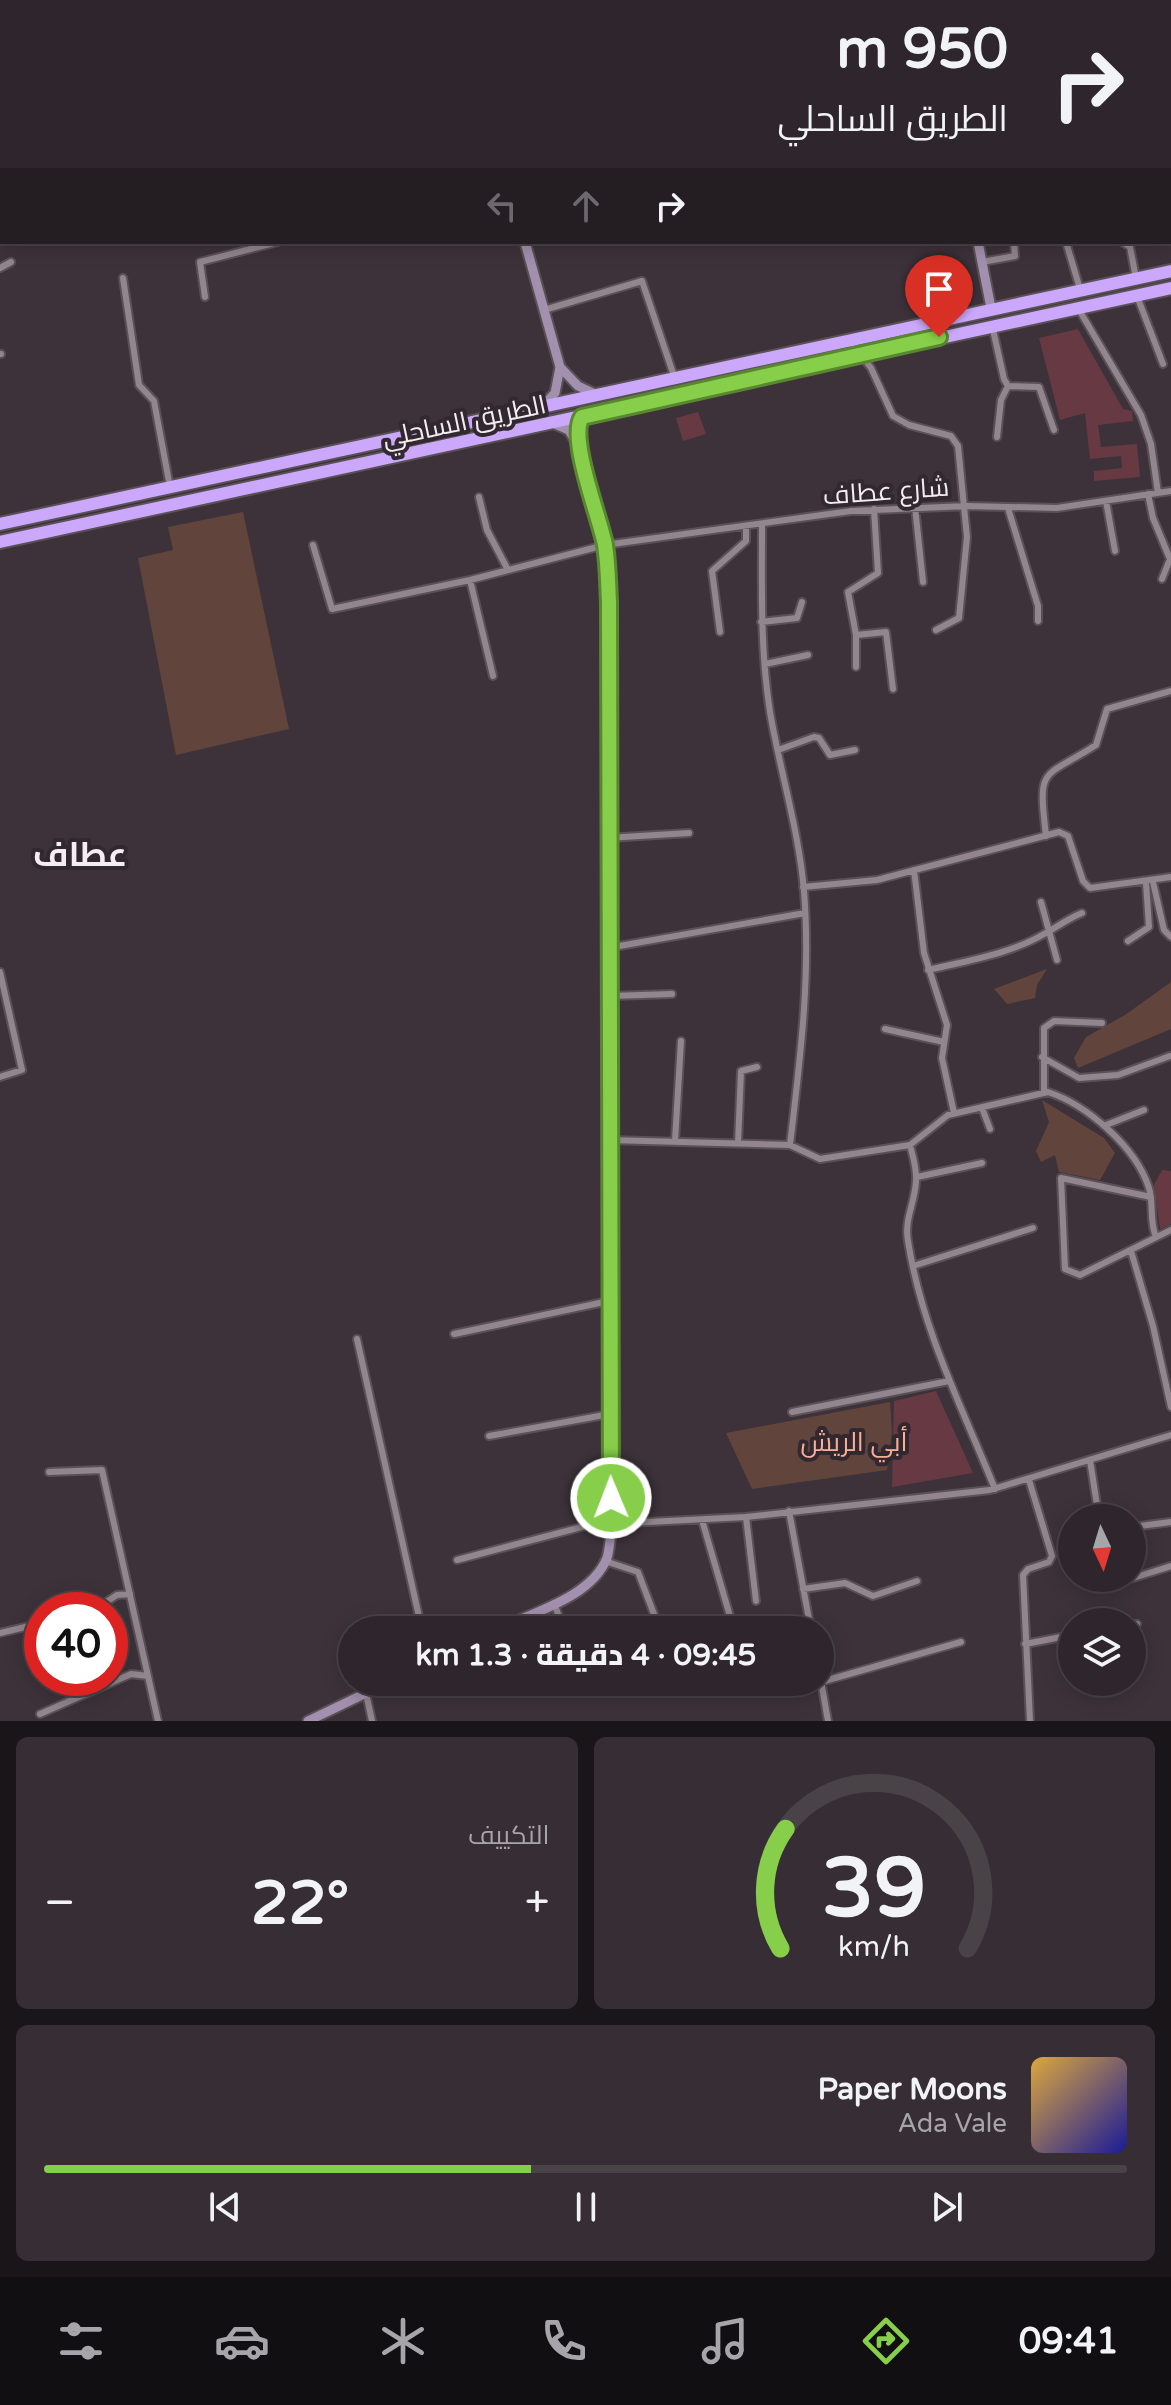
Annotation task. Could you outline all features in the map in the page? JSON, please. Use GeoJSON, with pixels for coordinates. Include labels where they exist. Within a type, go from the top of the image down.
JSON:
{"type":"FeatureCollection","features":[{"type":"Feature","properties":{"kind":"highway","name":"الطريق الساحلي"},"geometry":{"type":"LineString","coordinates":[[0,524],[593,393],[1171,271]]}},
{"type":"Feature","properties":{"kind":"highway","name":"الطريق الساحلي"},"geometry":{"type":"LineString","coordinates":[[0,542],[1171,288]]}},
{"type":"Feature","properties":{"kind":"highway"},"geometry":{"type":"LineString","coordinates":[[81,506],[88,525]]}},
{"type":"Feature","properties":{"kind":"street"},"geometry":{"type":"LineString","coordinates":[[205,297],[200,262],[270,244]]}},
{"type":"Feature","properties":{"kind":"street"},"geometry":{"type":"LineString","coordinates":[[526,244],[560,367],[555,393],[541,406]]}},
{"type":"Feature","properties":{"kind":"street"},"geometry":{"type":"LineString","coordinates":[[978,244],[991,308]]}},
{"type":"Feature","properties":{"kind":"street"},"geometry":{"type":"LineString","coordinates":[[982,262],[1015,256],[1014,244]]}},
{"type":"Feature","properties":{"kind":"street"},"geometry":{"type":"LineString","coordinates":[[1067,244],[1080,289]]}},
{"type":"Feature","properties":{"kind":"street"},"geometry":{"type":"LineString","coordinates":[[1125,244],[1130,247],[1136,278]]}},
{"type":"Feature","properties":{"kind":"street"},"geometry":{"type":"LineString","coordinates":[[0,268],[11,262]]}},
{"type":"Feature","properties":{"kind":"street"},"geometry":{"type":"LineString","coordinates":[[123,278],[139,385],[154,401],[170,487]]}},
{"type":"Feature","properties":{"kind":"street"},"geometry":{"type":"LineString","coordinates":[[544,310],[642,281],[674,376]]}},
{"type":"Feature","properties":{"kind":"street"},"geometry":{"type":"LineString","coordinates":[[1137,295],[1163,364]]}},
{"type":"Feature","properties":{"kind":"street"},"geometry":{"type":"LineString","coordinates":[[1077,307],[1141,415],[1151,444],[1158,493]]}},
{"type":"Feature","properties":{"kind":"street"},"geometry":{"type":"LineString","coordinates":[[992,325],[1008,386],[1001,400],[997,437]]}},
{"type":"Feature","properties":{"kind":"street"},"geometry":{"type":"LineString","coordinates":[[849,339],[871,368],[893,416],[956,440],[967,506],[967,560],[959,618],[936,630]]}},
{"type":"Feature","properties":{"kind":"street"},"geometry":{"type":"LineString","coordinates":[[560,367],[578,386],[593,393]]}},
{"type":"Feature","properties":{"kind":"street"},"geometry":{"type":"LineString","coordinates":[[1008,386],[1039,387],[1054,430]]}},
{"type":"Feature","properties":{"kind":"street"},"geometry":{"type":"LineString","coordinates":[[526,1616],[554,1603],[596,1576],[605,1561],[612,1526],[607,838],[609,602],[605,545],[581,450],[578,429],[582,417]]}},
{"type":"Feature","properties":{"kind":"street"},"geometry":{"type":"LineString","coordinates":[[555,424],[569,430],[581,450]]}},
{"type":"Feature","properties":{"kind":"street","name":"شارع عطاف"},"geometry":{"type":"LineString","coordinates":[[313,545],[332,609],[470,580],[605,545],[874,509],[967,506],[1057,508],[1171,491]]}},
{"type":"Feature","properties":{"kind":"street"},"geometry":{"type":"LineString","coordinates":[[1148,494],[1153,518],[1170,559],[1162,579]]}},
{"type":"Feature","properties":{"kind":"street"},"geometry":{"type":"LineString","coordinates":[[479,497],[487,530],[508,570]]}},
{"type":"Feature","properties":{"kind":"street"},"geometry":{"type":"LineString","coordinates":[[1106,501],[1115,551]]}},
{"type":"Feature","properties":{"kind":"street"},"geometry":{"type":"LineString","coordinates":[[915,507],[923,582]]}},
{"type":"Feature","properties":{"kind":"street"},"geometry":{"type":"LineString","coordinates":[[1008,508],[1038,606],[1038,621]]}},
{"type":"Feature","properties":{"kind":"street"},"geometry":{"type":"LineString","coordinates":[[856,667],[856,635],[848,592],[878,573],[874,509]]}},
{"type":"Feature","properties":{"kind":"street"},"geometry":{"type":"LineString","coordinates":[[762,524],[761,622],[765,664],[805,913],[807,1008],[790,1145]]}},
{"type":"Feature","properties":{"kind":"street"},"geometry":{"type":"LineString","coordinates":[[720,632],[712,571],[746,541],[746,527]]}},
{"type":"Feature","properties":{"kind":"street"},"geometry":{"type":"LineString","coordinates":[[470,580],[493,676]]}},
{"type":"Feature","properties":{"kind":"street"},"geometry":{"type":"LineString","coordinates":[[761,622],[797,618],[802,602]]}},
{"type":"Feature","properties":{"kind":"street"},"geometry":{"type":"LineString","coordinates":[[856,635],[886,632],[893,689]]}},
{"type":"Feature","properties":{"kind":"street"},"geometry":{"type":"LineString","coordinates":[[765,664],[808,655]]}},
{"type":"Feature","properties":{"kind":"street"},"geometry":{"type":"LineString","coordinates":[[1046,836],[1041,785],[1047,774],[1096,745],[1107,709],[1171,691]]}},
{"type":"Feature","properties":{"kind":"street"},"geometry":{"type":"LineString","coordinates":[[778,750],[814,737],[830,755],[855,750]]}},
{"type":"Feature","properties":{"kind":"street"},"geometry":{"type":"LineString","coordinates":[[803,887],[866,882],[1059,832],[1068,836],[1087,887],[1149,883],[1171,877]]}},
{"type":"Feature","properties":{"kind":"street"},"geometry":{"type":"LineString","coordinates":[[607,838],[689,833]]}},
{"type":"Feature","properties":{"kind":"street"},"geometry":{"type":"LineString","coordinates":[[914,870],[918,920],[928,970],[947,1025],[942,1058],[954,1113]]}},
{"type":"Feature","properties":{"kind":"street"},"geometry":{"type":"LineString","coordinates":[[1149,883],[1164,930],[1171,937]]}},
{"type":"Feature","properties":{"kind":"street"},"geometry":{"type":"LineString","coordinates":[[1128,941],[1149,927],[1149,883]]}},
{"type":"Feature","properties":{"kind":"street"},"geometry":{"type":"LineString","coordinates":[[1041,902],[1057,960]]}},
{"type":"Feature","properties":{"kind":"street"},"geometry":{"type":"LineString","coordinates":[[608,948],[805,913]]}},
{"type":"Feature","properties":{"kind":"street"},"geometry":{"type":"LineString","coordinates":[[928,970],[995,954],[1082,913]]}},
{"type":"Feature","properties":{"kind":"street"},"geometry":{"type":"LineString","coordinates":[[0,972],[22,1070],[0,1077]]}},
{"type":"Feature","properties":{"kind":"street"},"geometry":{"type":"LineString","coordinates":[[610,996],[672,994]]}},
{"type":"Feature","properties":{"kind":"street"},"geometry":{"type":"LineString","coordinates":[[1044,1091],[1042,1031],[1050,1022],[1102,1023]]}},
{"type":"Feature","properties":{"kind":"street"},"geometry":{"type":"LineString","coordinates":[[885,1029],[944,1042]]}},
{"type":"Feature","properties":{"kind":"street"},"geometry":{"type":"LineString","coordinates":[[675,1141],[681,1041]]}},
{"type":"Feature","properties":{"kind":"street"},"geometry":{"type":"LineString","coordinates":[[1042,1057],[1079,1078],[1097,1074],[1114,1076],[1170,1056]]}},
{"type":"Feature","properties":{"kind":"street"},"geometry":{"type":"LineString","coordinates":[[738,1143],[741,1071],[757,1067]]}},
{"type":"Feature","properties":{"kind":"street"},"geometry":{"type":"LineString","coordinates":[[609,1140],[790,1145],[816,1159],[910,1145],[936,1122],[954,1113],[1044,1091],[1106,1125],[1147,1183],[1156,1237]]}},
{"type":"Feature","properties":{"kind":"street"},"geometry":{"type":"LineString","coordinates":[[982,1108],[990,1129]]}},
{"type":"Feature","properties":{"kind":"street"},"geometry":{"type":"LineString","coordinates":[[1106,1125],[1144,1110]]}},
{"type":"Feature","properties":{"kind":"street"},"geometry":{"type":"LineString","coordinates":[[910,1145],[917,1177],[907,1222],[913,1266],[929,1334],[995,1489]]}},
{"type":"Feature","properties":{"kind":"street"},"geometry":{"type":"LineString","coordinates":[[917,1177],[982,1163]]}},
{"type":"Feature","properties":{"kind":"street"},"geometry":{"type":"LineString","coordinates":[[1151,1197],[1066,1177],[1060,1180],[1065,1269],[1080,1275],[1171,1230]]}},
{"type":"Feature","properties":{"kind":"street"},"geometry":{"type":"LineString","coordinates":[[913,1266],[1033,1228]]}},
{"type":"Feature","properties":{"kind":"street"},"geometry":{"type":"LineString","coordinates":[[1131,1251],[1153,1326],[1171,1407]]}},
{"type":"Feature","properties":{"kind":"street"},"geometry":{"type":"LineString","coordinates":[[454,1334],[609,1301]]}},
{"type":"Feature","properties":{"kind":"street"},"geometry":{"type":"LineString","coordinates":[[357,1339],[419,1616]]}},
{"type":"Feature","properties":{"kind":"street"},"geometry":{"type":"LineString","coordinates":[[792,1412],[949,1381]]}},
{"type":"Feature","properties":{"kind":"street"},"geometry":{"type":"LineString","coordinates":[[489,1436],[610,1414]]}},
{"type":"Feature","properties":{"kind":"street"},"geometry":{"type":"LineString","coordinates":[[457,1560],[589,1525],[746,1517],[995,1489],[1171,1435]]}},
{"type":"Feature","properties":{"kind":"street"},"geometry":{"type":"LineString","coordinates":[[1090,1460],[1097,1504]]}},
{"type":"Feature","properties":{"kind":"street"},"geometry":{"type":"LineString","coordinates":[[49,1472],[102,1470],[158,1721]]}},
{"type":"Feature","properties":{"kind":"street"},"geometry":{"type":"LineString","coordinates":[[1029,1480],[1052,1556],[1049,1562],[1028,1569],[1023,1575],[1030,1721]]}},
{"type":"Feature","properties":{"kind":"street"},"geometry":{"type":"LineString","coordinates":[[789,1511],[808,1616]]}},
{"type":"Feature","properties":{"kind":"street"},"geometry":{"type":"LineString","coordinates":[[746,1517],[756,1601]]}},
{"type":"Feature","properties":{"kind":"street"},"geometry":{"type":"LineString","coordinates":[[702,1520],[730,1616]]}},
{"type":"Feature","properties":{"kind":"street"},"geometry":{"type":"LineString","coordinates":[[1146,1525],[1171,1522]]}},
{"type":"Feature","properties":{"kind":"street"},"geometry":{"type":"LineString","coordinates":[[605,1561],[638,1572],[655,1616]]}},
{"type":"Feature","properties":{"kind":"street"},"geometry":{"type":"LineString","coordinates":[[1146,1574],[1171,1566]]}},
{"type":"Feature","properties":{"kind":"street"},"geometry":{"type":"LineString","coordinates":[[803,1589],[845,1583],[873,1596],[917,1581]]}},
{"type":"Feature","properties":{"kind":"street"},"geometry":{"type":"LineString","coordinates":[[554,1603],[559,1616]]}},
{"type":"Feature","properties":{"kind":"street"},"geometry":{"type":"LineString","coordinates":[[0,1633],[24,1627]]}},
{"type":"Feature","properties":{"kind":"street"},"geometry":{"type":"LineString","coordinates":[[1025,1644],[1058,1638]]}},
{"type":"Feature","properties":{"kind":"street"},"geometry":{"type":"LineString","coordinates":[[834,1676],[961,1642]]}},
{"type":"Feature","properties":{"kind":"street"},"geometry":{"type":"LineString","coordinates":[[40,1714],[131,1674],[148,1676]]}},
{"type":"Feature","properties":{"kind":"street"},"geometry":{"type":"LineString","coordinates":[[308,1721],[360,1696]]}},
{"type":"Feature","properties":{"kind":"street"},"geometry":{"type":"LineString","coordinates":[[367,1696],[372,1721]]}},
{"type":"Feature","properties":{"kind":"street"},"geometry":{"type":"LineString","coordinates":[[823,1696],[828,1721]]}},
{"type":"Feature","properties":{"kind":"green space"},"geometry":{"type":"Polygon","coordinates":[[[243,512],[289,729],[176,755],[138,558],[173,550],[168,527],[243,512]]]}},
{"type":"Feature","properties":{"kind":"green space"},"geometry":{"type":"Polygon","coordinates":[[[1047,969],[1037,985],[1035,998],[1007,1004],[994,989],[1047,969]]]}},
{"type":"Feature","properties":{"kind":"green space"},"geometry":{"type":"Polygon","coordinates":[[[1171,982],[1171,1029],[1078,1068],[1074,1058],[1086,1037],[1125,1015],[1171,982]]]}},
{"type":"Feature","properties":{"kind":"green space"},"geometry":{"type":"Polygon","coordinates":[[[1042,1100],[1104,1138],[1115,1153],[1100,1180],[1059,1172],[1055,1155],[1041,1162],[1036,1151],[1049,1122],[1042,1100]]]}},
{"type":"Feature","properties":{"kind":"green space","name":"أبي الريش"},"geometry":{"type":"Polygon","coordinates":[[[890,1402],[892,1432],[887,1470],[752,1489],[726,1433],[890,1402]]]}},
{"type":"Feature","properties":{"kind":"building"},"geometry":{"type":"Polygon","coordinates":[[[954,264],[957,282],[935,285],[932,266],[954,264]]]}},
{"type":"Feature","properties":{"kind":"building"},"geometry":{"type":"Polygon","coordinates":[[[1078,329],[1123,409],[1132,411],[1133,421],[1098,425],[1101,447],[1137,444],[1140,477],[1094,481],[1094,471],[1122,468],[1121,456],[1090,459],[1085,413],[1060,420],[1039,338],[1078,329]]]}},
{"type":"Feature","properties":{"kind":"building"},"geometry":{"type":"Polygon","coordinates":[[[698,412],[706,434],[683,441],[676,418],[698,412]]]}},
{"type":"Feature","properties":{"kind":"building"},"geometry":{"type":"Polygon","coordinates":[[[1162,1170],[1171,1171],[1171,1224],[1160,1229],[1154,1185],[1162,1170]]]}},
{"type":"Feature","properties":{"kind":"building"},"geometry":{"type":"Polygon","coordinates":[[[936,1391],[973,1473],[892,1487],[894,1401],[936,1391]]]}},
{"type":"Feature","properties":{"kind":"district","name":"عطاف"},"geometry":{"type":"Point","coordinates":[80,854]}},
{"type":"Feature","properties":{"kind":"route"},"geometry":{"type":"LineString","coordinates":[[611,1498],[607,838],[609,602],[605,545],[581,450],[578,423],[582,417],[939,337]]}}]}
